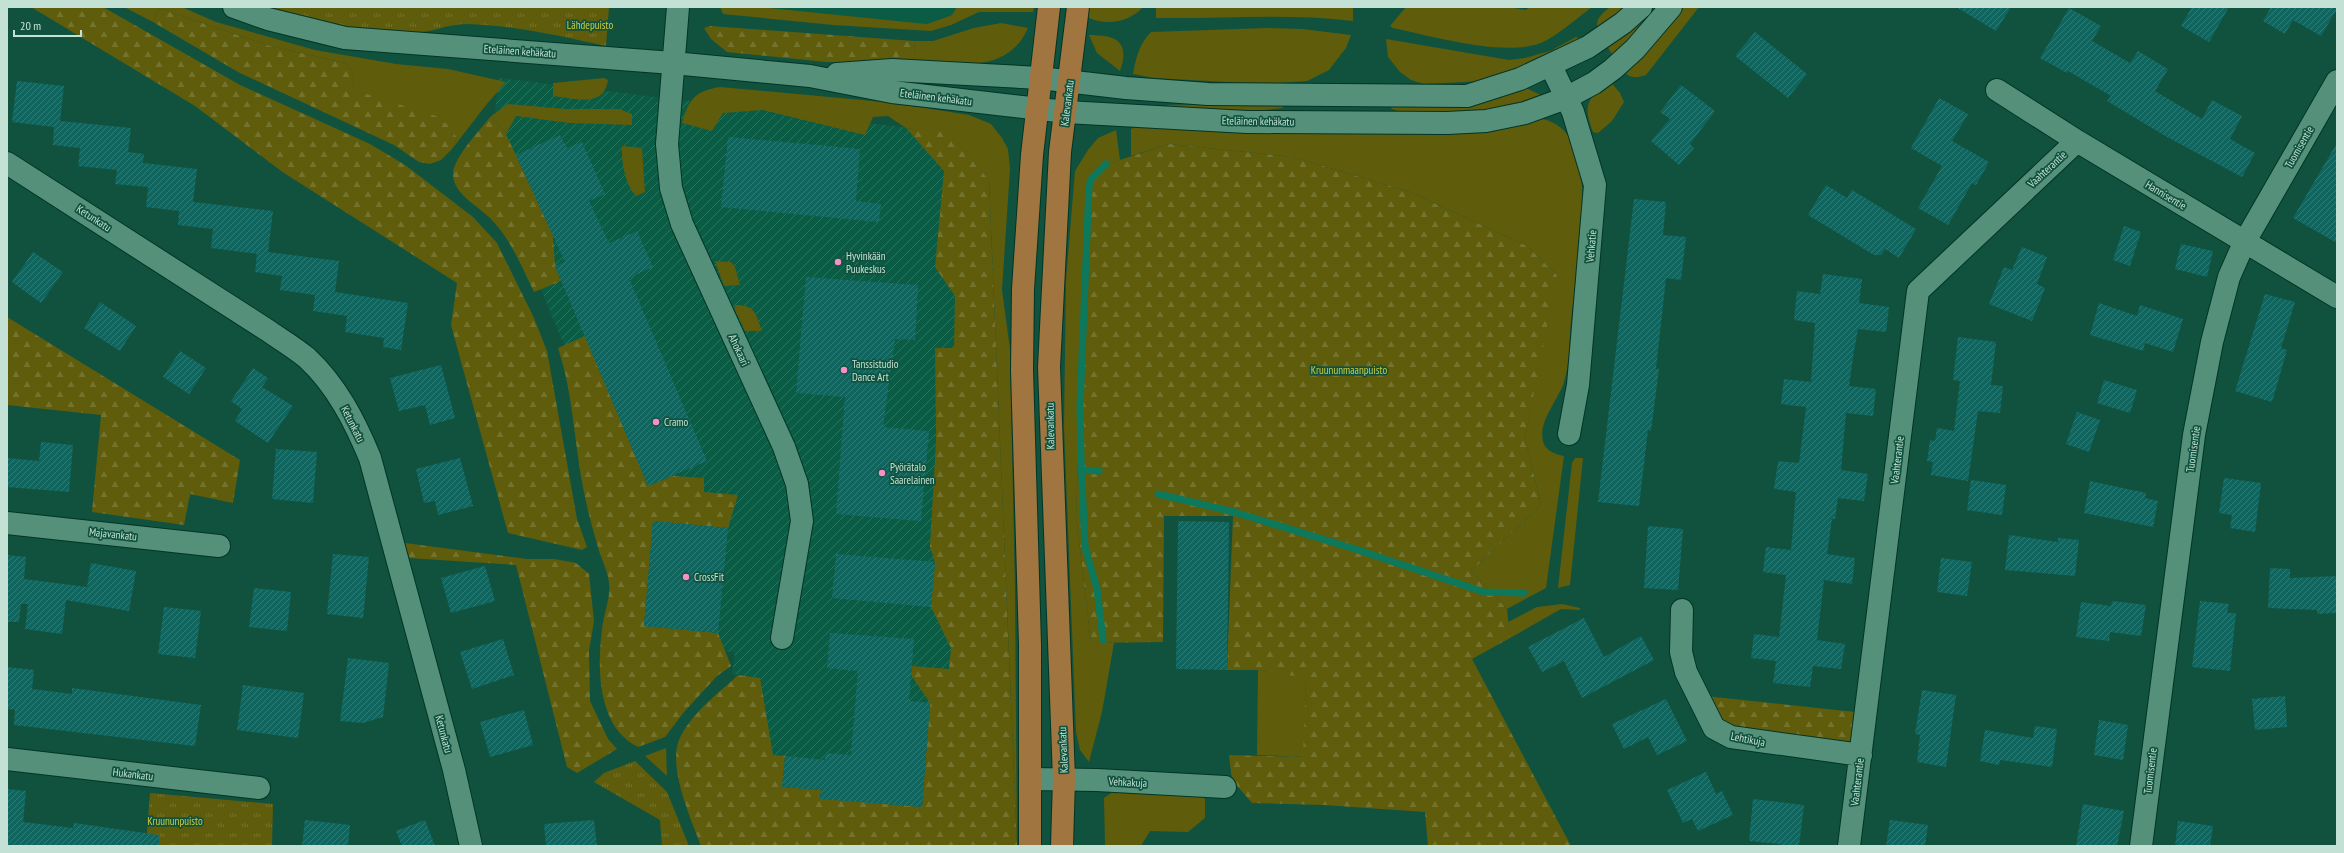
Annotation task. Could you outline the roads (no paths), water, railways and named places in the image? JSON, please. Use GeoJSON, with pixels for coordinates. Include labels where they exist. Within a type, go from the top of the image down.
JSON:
{"type":"FeatureCollection","features":[{"type":"Feature","properties":{"kind":"main road"},"geometry":{"type":"LineString","coordinates":[[1030,846],[1030,645],[1022,370],[1023,290],[1036,109],[1049,7]]}},
{"type":"Feature","properties":{"kind":"main road","name":"Kalevankatu"},"geometry":{"type":"LineString","coordinates":[[1062,846],[1064,779],[1049,367],[1060,168],[1078,7]]}},
{"type":"Feature","properties":{"kind":"street","name":"Eteläinen kehäkatu"},"geometry":{"type":"LineString","coordinates":[[234,7],[268,19],[345,38],[673,63],[810,76],[892,92],[1066,112],[1247,122],[1447,123],[1486,121],[1525,113],[1566,98],[1594,83],[1613,69],[1635,49],[1671,7]]}},
{"type":"Feature","properties":{"kind":"street","name":"Ahokaari"},"geometry":{"type":"LineString","coordinates":[[678,7],[667,144],[670,188],[682,224],[784,447],[797,484],[802,521],[782,638]]}},
{"type":"Feature","properties":{"kind":"street","name":"Eteläinen kehäkatu"},"geometry":{"type":"LineString","coordinates":[[810,76],[892,70],[1040,78],[1069,82],[1208,94],[1467,96],[1494,89],[1551,66],[1592,45],[1641,7]]}},
{"type":"Feature","properties":{"kind":"street","name":"Vehkatie"},"geometry":{"type":"LineString","coordinates":[[1551,66],[1566,98],[1586,150],[1595,185],[1578,385],[1569,434]]}},
{"type":"Feature","properties":{"kind":"street","name":"Tuomisentie"},"geometry":{"type":"LineString","coordinates":[[2141,846],[2194,435],[2212,342],[2229,277],[2244,243],[2337,81]]}},
{"type":"Feature","properties":{"kind":"street","name":"Hannisentie"},"geometry":{"type":"LineString","coordinates":[[1997,90],[2077,141],[2244,243],[2337,297]]}},
{"type":"Feature","properties":{"kind":"street","name":"Vaahterantie"},"geometry":{"type":"LineString","coordinates":[[1849,846],[1918,291],[2077,141]]}},
{"type":"Feature","properties":{"kind":"street","name":"Ketunkatu"},"geometry":{"type":"LineString","coordinates":[[7,162],[267,330],[306,358],[327,380],[339,396],[358,429],[370,458],[454,770],[470,846]]}},
{"type":"Feature","properties":{"kind":"street","name":"Majavankatu"},"geometry":{"type":"LineString","coordinates":[[7,523],[219,546]]}},
{"type":"Feature","properties":{"kind":"street","name":"Lehtikuja"},"geometry":{"type":"LineString","coordinates":[[1682,610],[1681,652],[1686,672],[1714,728],[1731,738],[1861,755]]}},
{"type":"Feature","properties":{"kind":"street","name":"Hukankatu"},"geometry":{"type":"LineString","coordinates":[[7,759],[259,788]]}},
{"type":"Feature","properties":{"kind":"street","name":"Vehkakuja"},"geometry":{"type":"LineString","coordinates":[[1030,780],[1064,779],[1225,787]]}},
{"type":"Feature","properties":{"kind":"waterway"},"geometry":{"type":"LineString","coordinates":[[1103,640],[1097,589],[1085,547],[1080,406],[1089,186],[1091,179],[1106,164]]}},
{"type":"Feature","properties":{"kind":"waterway"},"geometry":{"type":"LineString","coordinates":[[1082,470],[1099,471]]}},
{"type":"Feature","properties":{"kind":"waterway"},"geometry":{"type":"LineString","coordinates":[[1158,494],[1234,512],[1355,549],[1484,592],[1524,593]]}},
{"type":"Feature","properties":{"kind":"place","name":"Hyvinkään Puukeskus"},"geometry":{"type":"Point","coordinates":[838,262]}},
{"type":"Feature","properties":{"kind":"place","name":"Tanssistudio Dance Art"},"geometry":{"type":"Point","coordinates":[844,370]}},
{"type":"Feature","properties":{"kind":"place","name":"Cramo"},"geometry":{"type":"Point","coordinates":[656,422]}},
{"type":"Feature","properties":{"kind":"place","name":"Pyörätalo Saarelainen"},"geometry":{"type":"Point","coordinates":[882,473]}},
{"type":"Feature","properties":{"kind":"place","name":"CrossFit"},"geometry":{"type":"Point","coordinates":[686,577]}},
{"type":"Feature","properties":{"kind":"park label","name":"Lähdepuisto"},"geometry":{"type":"Point","coordinates":[590,25]}},
{"type":"Feature","properties":{"kind":"park label","name":"Kruununmaanpuisto"},"geometry":{"type":"Point","coordinates":[1349,370]}},
{"type":"Feature","properties":{"kind":"park label","name":"Kruununpuisto"},"geometry":{"type":"Point","coordinates":[175,821]}}]}
